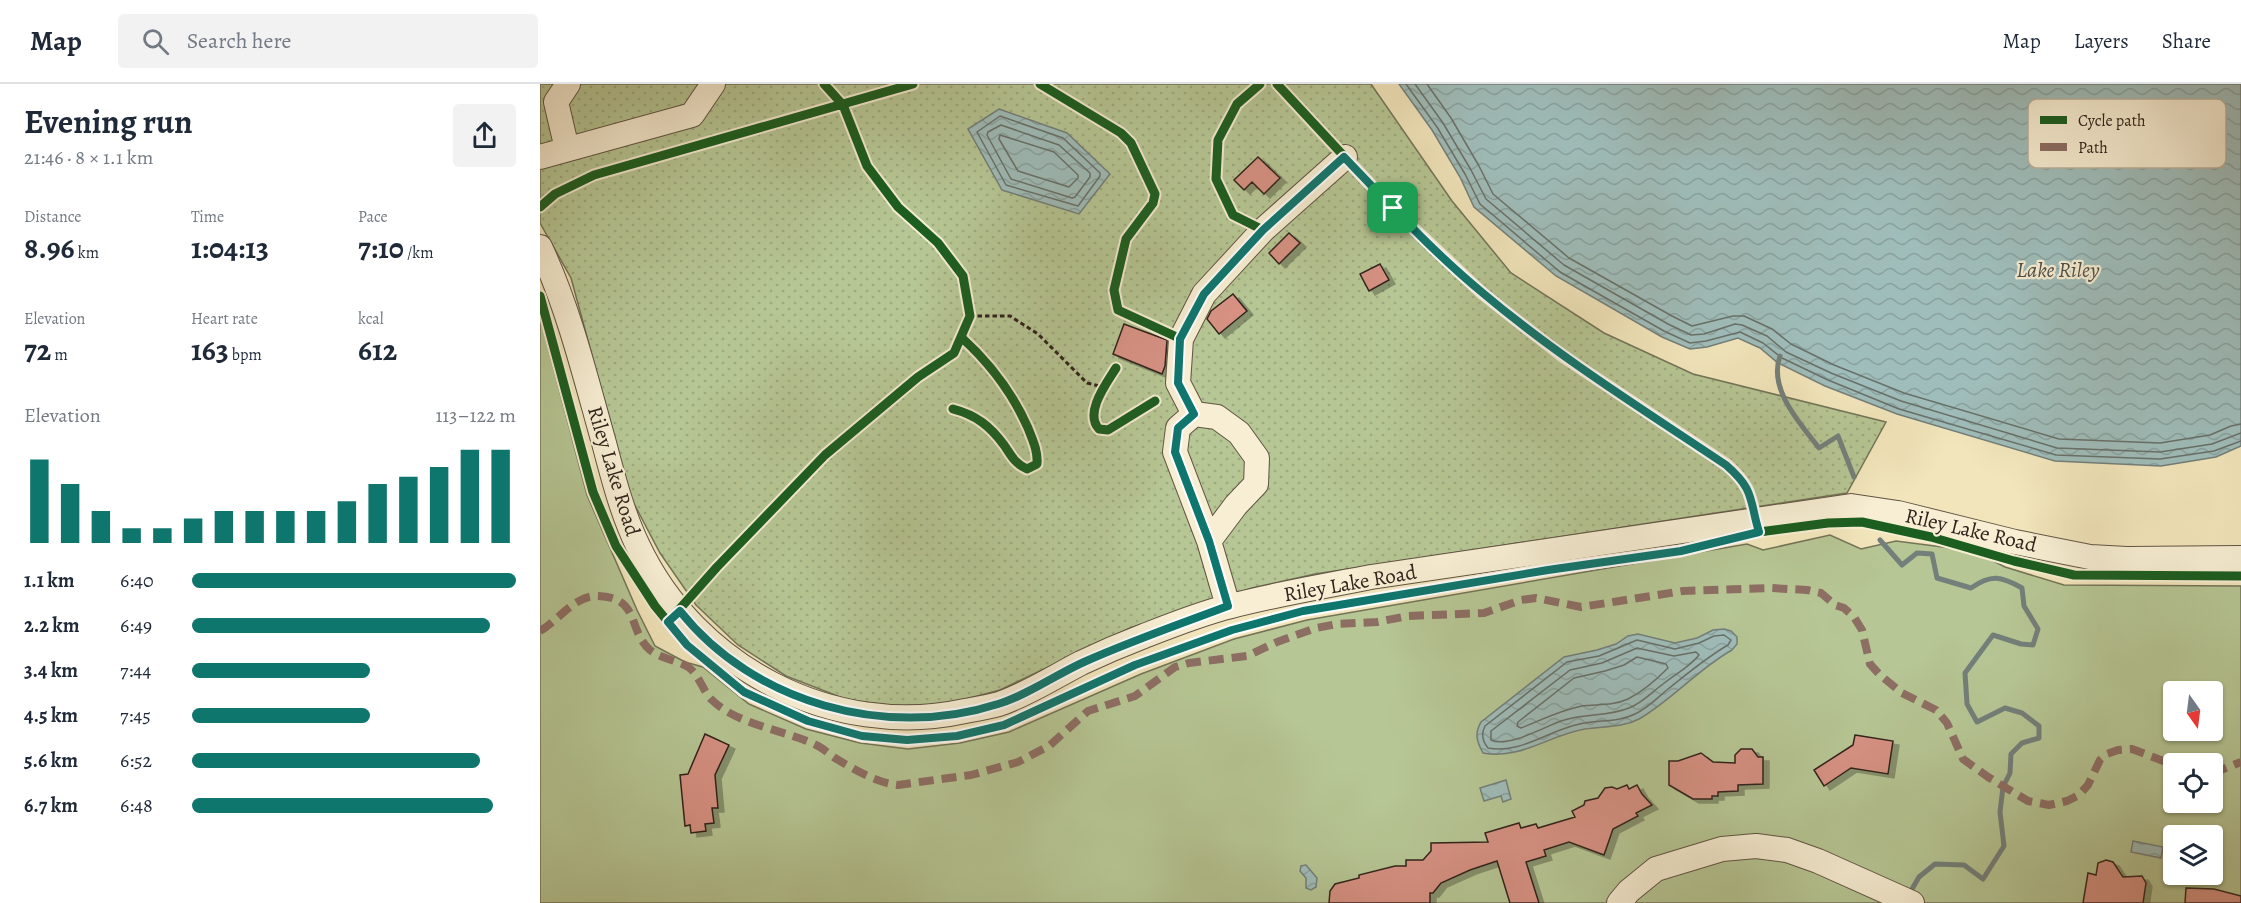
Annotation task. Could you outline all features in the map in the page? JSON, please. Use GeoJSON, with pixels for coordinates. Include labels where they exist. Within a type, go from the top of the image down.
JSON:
{"type":"FeatureCollection","features":[{"type":"Feature","properties":{"kind":"street"},"geometry":{"type":"LineString","coordinates":[[567,149],[556,102],[568,84]]}},
{"type":"Feature","properties":{"kind":"street"},"geometry":{"type":"LineString","coordinates":[[540,157],[692,115],[713,84]]}},
{"type":"Feature","properties":{"kind":"street"},"geometry":{"type":"LineString","coordinates":[[1194,414],[1178,383],[1180,339],[1204,294],[1263,230],[1344,157]]}},
{"type":"Feature","properties":{"kind":"street","name":"Riley Lake Road"},"geometry":{"type":"LineString","coordinates":[[540,247],[567,312],[620,501],[638,546],[661,587],[691,625],[728,656],[768,682],[811,702],[858,714],[905,719],[951,714],[998,704],[1082,663],[1143,637],[1228,606],[1371,577],[1851,506],[1898,513],[2016,542],[2090,557],[2127,560],[2241,558]]}},
{"type":"Feature","properties":{"kind":"street"},"geometry":{"type":"LineString","coordinates":[[1209,541],[1236,505],[1256,484],[1257,458],[1239,433],[1217,417],[1194,414],[1178,428],[1175,452],[1209,541],[1228,606]]}},
{"type":"Feature","properties":{"kind":"street"},"geometry":{"type":"LineString","coordinates":[[1619,903],[1629,891],[1656,869],[1689,857],[1722,849],[1756,846],[1787,850],[1912,903]]}},
{"type":"Feature","properties":{"kind":"path"},"geometry":{"type":"LineString","coordinates":[[966,327],[970,316],[968,306]]}},
{"type":"Feature","properties":{"kind":"path"},"geometry":{"type":"LineString","coordinates":[[970,316],[1011,316],[1038,334],[1087,383],[1102,392],[1110,378]]}},
{"type":"Feature","properties":{"kind":"green space"},"geometry":{"type":"Polygon","coordinates":[[[540,84],[1371,84],[1452,201],[1511,273],[1604,333],[1693,374],[1886,422],[1847,493],[1315,574],[1252,588],[1130,628],[1000,690],[947,704],[897,706],[848,700],[786,676],[738,645],[696,605],[660,553],[631,498],[571,278],[540,223],[540,84]]]}},
{"type":"Feature","properties":{"kind":"green space"},"geometry":{"type":"Polygon","coordinates":[[[540,317],[587,495],[655,646],[685,662],[703,667],[749,704],[806,729],[860,743],[908,749],[960,743],[1009,732],[1141,674],[1234,639],[1307,620],[1747,544],[1763,550],[1830,535],[1861,549],[1896,541],[1974,551],[2005,567],[2064,585],[2241,586],[2241,903],[540,903],[540,317]]]}},
{"type":"Feature","properties":{"kind":"water","name":"Lake Riley"},"geometry":{"type":"Polygon","coordinates":[[[1399,84],[2241,84],[2241,446],[2216,457],[2161,466],[2055,461],[1897,414],[1825,386],[1778,363],[1760,348],[1738,338],[1707,347],[1690,349],[1662,337],[1556,276],[1474,207],[1460,177],[1432,130],[1399,84]]]}},
{"type":"Feature","properties":{"kind":"water"},"geometry":{"type":"Polygon","coordinates":[[[999,109],[1067,133],[1110,174],[1079,214],[1002,190],[968,129],[999,109]]]}},
{"type":"Feature","properties":{"kind":"water"},"geometry":{"type":"Polygon","coordinates":[[[1713,630],[1731,631],[1737,637],[1737,644],[1732,650],[1639,719],[1619,725],[1572,732],[1510,753],[1483,753],[1477,734],[1481,722],[1564,657],[1597,650],[1638,634],[1675,643],[1697,638],[1713,630]]]}},
{"type":"Feature","properties":{"kind":"water"},"geometry":{"type":"Polygon","coordinates":[[[1506,780],[1511,799],[1503,802],[1501,796],[1484,801],[1480,788],[1506,780]]]}},
{"type":"Feature","properties":{"kind":"water"},"geometry":{"type":"Polygon","coordinates":[[[2133,841],[2163,847],[2161,858],[2131,852],[2133,841]]]}},
{"type":"Feature","properties":{"kind":"water"},"geometry":{"type":"Polygon","coordinates":[[[1306,865],[1317,878],[1316,887],[1311,890],[1306,888],[1306,878],[1300,871],[1301,866],[1306,865]]]}},
{"type":"Feature","properties":{"kind":"building"},"geometry":{"type":"Polygon","coordinates":[[[1258,157],[1280,178],[1264,194],[1252,182],[1244,190],[1234,180],[1258,157]]]}},
{"type":"Feature","properties":{"kind":"building"},"geometry":{"type":"Polygon","coordinates":[[[1289,233],[1300,243],[1279,264],[1269,253],[1289,233]]]}},
{"type":"Feature","properties":{"kind":"building"},"geometry":{"type":"Polygon","coordinates":[[[1380,264],[1389,280],[1369,291],[1360,274],[1380,264]]]}},
{"type":"Feature","properties":{"kind":"building"},"geometry":{"type":"Polygon","coordinates":[[[1233,294],[1247,311],[1219,334],[1207,319],[1211,311],[1233,294]]]}},
{"type":"Feature","properties":{"kind":"building"},"geometry":{"type":"Polygon","coordinates":[[[1124,324],[1167,340],[1165,366],[1162,374],[1113,354],[1124,324]]]}},
{"type":"Feature","properties":{"kind":"building"},"geometry":{"type":"Polygon","coordinates":[[[705,734],[729,745],[715,775],[718,808],[712,808],[714,823],[705,824],[706,831],[691,833],[690,825],[685,826],[680,775],[688,774],[705,734]]]}},
{"type":"Feature","properties":{"kind":"building"},"geometry":{"type":"Polygon","coordinates":[[[1855,735],[1893,741],[1888,774],[1851,768],[1824,786],[1814,770],[1853,745],[1855,735]]]}},
{"type":"Feature","properties":{"kind":"building"},"geometry":{"type":"Polygon","coordinates":[[[1741,749],[1752,749],[1758,757],[1763,757],[1763,784],[1738,785],[1738,791],[1718,792],[1718,796],[1712,796],[1712,799],[1693,799],[1669,785],[1669,761],[1678,761],[1701,753],[1713,762],[1735,763],[1735,755],[1741,749]]]}},
{"type":"Feature","properties":{"kind":"building"},"geometry":{"type":"Polygon","coordinates":[[[1627,785],[1629,789],[1637,785],[1652,805],[1636,813],[1638,816],[1613,829],[1604,855],[1569,842],[1544,850],[1546,856],[1526,862],[1539,903],[1510,903],[1497,861],[1441,883],[1433,893],[1430,893],[1430,903],[1329,903],[1330,891],[1335,884],[1359,878],[1359,875],[1395,866],[1406,866],[1406,860],[1423,860],[1431,851],[1431,843],[1488,842],[1485,833],[1519,823],[1521,828],[1536,824],[1538,828],[1575,817],[1572,811],[1584,805],[1585,801],[1598,798],[1605,788],[1617,789],[1627,785]]]}},
{"type":"Feature","properties":{"kind":"building"},"geometry":{"type":"Polygon","coordinates":[[[2106,860],[2113,862],[2123,877],[2142,876],[2146,883],[2143,903],[2083,903],[2088,873],[2096,875],[2098,863],[2106,860]]]}},
{"type":"Feature","properties":{"kind":"building"},"geometry":{"type":"Polygon","coordinates":[[[2186,888],[2214,889],[2241,896],[2241,903],[2185,903],[2186,888]]]}},
{"type":"Feature","properties":{"kind":"waterway"},"geometry":{"type":"LineString","coordinates":[[1780,356],[1777,368],[1778,381],[1795,417],[1819,448],[1838,436],[1854,477]]}},
{"type":"Feature","properties":{"kind":"waterway"},"geometry":{"type":"LineString","coordinates":[[1880,540],[1902,565],[1917,553],[1932,554],[1937,578],[1971,588],[1984,580],[1996,578],[2022,588],[2024,606],[2038,629],[2033,645],[2021,644],[1993,635],[1965,673],[1967,704],[1977,722],[2005,708],[2022,713],[2039,726],[2039,738],[2022,743],[2011,754],[2010,773],[2003,787],[2000,812],[2004,846],[1983,879],[1964,865],[1935,864],[1919,877],[1908,896]]}},
{"type":"Feature","properties":{"kind":"marked path"},"geometry":{"type":"LineString","coordinates":[[540,631],[574,604],[589,597],[611,598],[621,602],[627,608],[638,633],[650,650],[692,670],[709,697],[722,708],[748,721],[816,745],[865,775],[898,785],[971,775],[1018,762],[1049,746],[1088,711],[1135,696],[1175,667],[1189,663],[1247,656],[1316,628],[1337,624],[1377,622],[1408,616],[1484,613],[1521,600],[1536,598],[1581,607],[1683,591],[1771,588],[1807,590],[1821,593],[1854,617],[1862,630],[1870,664],[1902,693],[1936,710],[1947,723],[1963,759],[2028,801],[2049,805],[2067,801],[2079,795],[2088,785],[2100,760],[2107,754],[2118,750],[2132,749],[2163,761]]}},
{"type":"Feature","properties":{"kind":"marked path"},"geometry":{"type":"LineString","coordinates":[[2223,769],[2241,762]]}},
{"type":"Feature","properties":{"kind":"cycle path"},"geometry":{"type":"LineString","coordinates":[[668,622],[717,567],[825,455],[918,377],[954,353],[970,316],[963,276],[938,243],[898,207],[867,166],[843,105],[824,84]]}},
{"type":"Feature","properties":{"kind":"cycle path"},"geometry":{"type":"LineString","coordinates":[[540,207],[555,194],[594,175],[913,84]]}},
{"type":"Feature","properties":{"kind":"cycle path"},"geometry":{"type":"LineString","coordinates":[[1040,84],[1121,133],[1131,143],[1155,194],[1153,203],[1126,239],[1114,290],[1118,310],[1181,339]]}},
{"type":"Feature","properties":{"kind":"cycle path"},"geometry":{"type":"LineString","coordinates":[[1260,84],[1237,104],[1218,140],[1216,179],[1233,215],[1263,230]]}},
{"type":"Feature","properties":{"kind":"cycle path"},"geometry":{"type":"LineString","coordinates":[[1277,84],[1393,209],[1483,294],[1561,355],[1727,465],[1747,488],[1759,532]]}},
{"type":"Feature","properties":{"kind":"cycle path"},"geometry":{"type":"LineString","coordinates":[[540,296],[593,492],[616,546],[655,606],[687,645],[744,692],[808,721],[862,736],[907,740],[957,736],[1004,725],[1135,665],[1232,630],[1303,611],[1548,569],[1681,551],[1759,532],[1828,523],[1862,522],[1931,537],[2014,561],[2074,575],[2241,576]]}},
{"type":"Feature","properties":{"kind":"cycle path"},"geometry":{"type":"LineString","coordinates":[[953,409],[969,414],[988,427],[1023,467],[1027,469],[1037,464],[1033,442],[1015,402],[991,368],[961,337]]}},
{"type":"Feature","properties":{"kind":"cycle path"},"geometry":{"type":"LineString","coordinates":[[1116,368],[1102,390],[1095,407],[1095,422],[1099,429],[1108,430],[1155,401]]}},
{"type":"Feature","properties":{"kind":"route"},"geometry":{"type":"LineString","coordinates":[[1344,157],[1393,208],[1483,294],[1561,355],[1726,465],[1743,479],[1751,497],[1759,532],[1681,551],[1390,595],[1303,611],[1232,630],[1135,665],[1004,725],[957,736],[907,740],[862,736],[808,721],[744,692],[687,645],[668,622],[680,611],[691,625],[728,656],[768,682],[811,702],[858,714],[905,719],[951,714],[998,704],[1082,663],[1143,637],[1228,606],[1209,541],[1175,452],[1178,428],[1194,414],[1178,383],[1180,339],[1204,294],[1263,230],[1344,157]]}}]}
